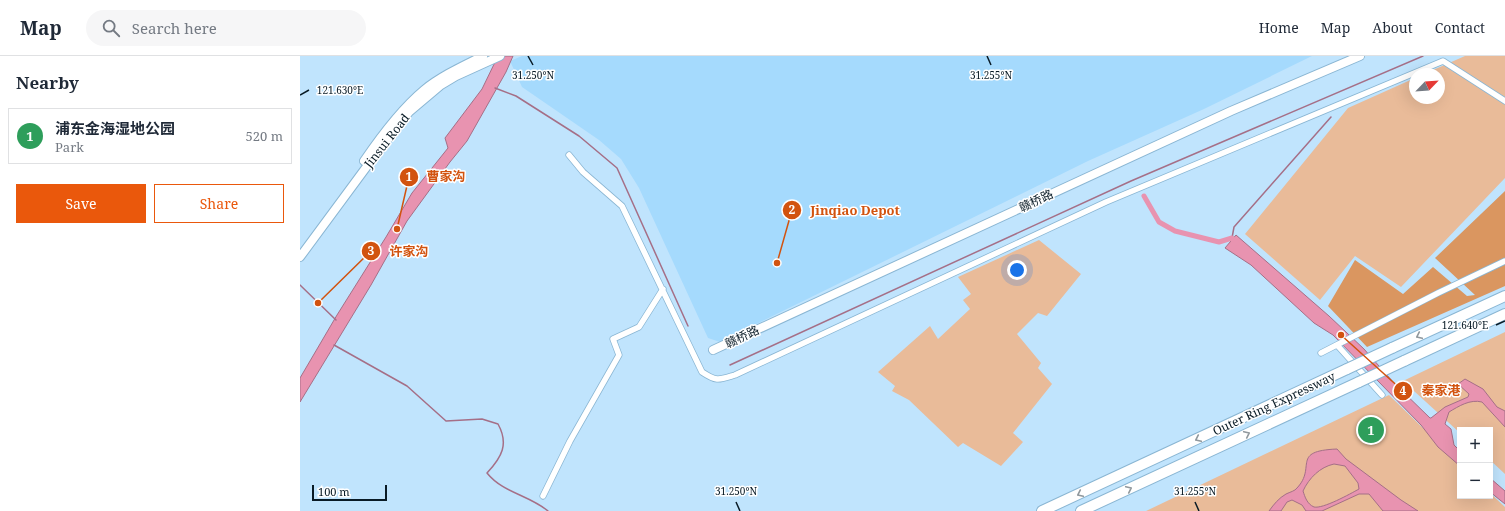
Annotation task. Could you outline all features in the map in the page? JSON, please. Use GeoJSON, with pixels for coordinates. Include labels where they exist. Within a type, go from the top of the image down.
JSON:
{"type":"FeatureCollection","features":[{"type":"Feature","properties":{"kind":"highway","name":"Outer Ring Expressway"},"geometry":{"type":"LineString","coordinates":[[1042,511],[1505,296]]}},
{"type":"Feature","properties":{"kind":"highway","name":"Outer Ring Expressway"},"geometry":{"type":"LineString","coordinates":[[1081,511],[1505,314]]}},
{"type":"Feature","properties":{"kind":"street","name":"Jinsui Road"},"geometry":{"type":"LineString","coordinates":[[300,253],[371,151],[402,111],[424,90],[440,78],[483,56]]}},
{"type":"Feature","properties":{"kind":"street","name":"Jinsui Road"},"geometry":{"type":"LineString","coordinates":[[300,257],[409,112],[441,85],[456,76],[500,56]]}},
{"type":"Feature","properties":{"kind":"street","name":"赣桥路"},"geometry":{"type":"LineString","coordinates":[[713,350],[1231,111],[1360,56]]}},
{"type":"Feature","properties":{"kind":"street"},"geometry":{"type":"LineString","coordinates":[[569,155],[583,172],[622,206],[702,372],[712,379],[721,380],[735,375],[1106,202],[1443,61],[1505,101]]}},
{"type":"Feature","properties":{"kind":"street"},"geometry":{"type":"LineString","coordinates":[[1321,353],[1438,293],[1505,261]]}},
{"type":"Feature","properties":{"kind":"street"},"geometry":{"type":"LineString","coordinates":[[543,496],[570,441],[619,355],[612,340],[639,327],[663,290]]}},
{"type":"Feature","properties":{"kind":"street"},"geometry":{"type":"LineString","coordinates":[[1338,344],[1382,395]]}},
{"type":"Feature","properties":{"kind":"shaded area"},"geometry":{"type":"Polygon","coordinates":[[[498,56],[513,56],[506,72],[467,141],[407,221],[371,285],[300,402],[300,378],[412,193],[448,148],[445,138],[482,89],[498,56]]]}},
{"type":"Feature","properties":{"kind":"shaded area"},"geometry":{"type":"Polygon","coordinates":[[[522,56],[1312,56],[1204,109],[1088,161],[720,342],[708,338],[639,188],[621,159],[599,140],[522,87],[510,61],[522,56]]]}},
{"type":"Feature","properties":{"kind":"shaded area"},"geometry":{"type":"Polygon","coordinates":[[[1465,56],[1505,56],[1505,178],[1401,287],[1355,256],[1320,300],[1245,234],[1348,108],[1409,81],[1409,104],[1445,104],[1445,68],[1438,68],[1465,56]]]}},
{"type":"Feature","properties":{"kind":"shaded area"},"geometry":{"type":"Polygon","coordinates":[[[1505,191],[1505,286],[1367,347],[1328,306],[1355,260],[1403,294],[1433,267],[1467,296],[1475,295],[1435,258],[1505,191]]]}},
{"type":"Feature","properties":{"kind":"shaded area"},"geometry":{"type":"Polygon","coordinates":[[[1236,235],[1329,316],[1364,349],[1394,383],[1430,418],[1445,407],[1468,397],[1469,394],[1458,384],[1465,379],[1483,389],[1497,407],[1505,411],[1505,427],[1482,402],[1469,402],[1449,412],[1445,424],[1451,429],[1454,445],[1457,448],[1457,463],[1438,447],[1421,425],[1333,335],[1314,323],[1251,265],[1225,248],[1236,235]]]}},
{"type":"Feature","properties":{"kind":"shaded area"},"geometry":{"type":"Polygon","coordinates":[[[1039,240],[1081,274],[1047,316],[1038,313],[1017,334],[1041,363],[1038,368],[1052,384],[1013,433],[1023,442],[1001,466],[963,443],[958,447],[909,400],[892,391],[895,386],[878,372],[930,326],[938,339],[970,309],[963,300],[971,294],[958,277],[1039,240]]]}},
{"type":"Feature","properties":{"kind":"shaded area"},"geometry":{"type":"Polygon","coordinates":[[[1505,332],[1505,474],[1493,463],[1493,427],[1457,427],[1457,430],[1403,381],[1505,332]]]}},
{"type":"Feature","properties":{"kind":"shaded area"},"geometry":{"type":"Polygon","coordinates":[[[1389,395],[1457,461],[1457,499],[1493,499],[1493,496],[1505,507],[1505,511],[1146,511],[1389,395]]]}},
{"type":"Feature","properties":{"kind":"shaded area"},"geometry":{"type":"Polygon","coordinates":[[[1337,449],[1346,459],[1418,511],[1383,511],[1369,494],[1359,494],[1322,511],[1306,511],[1302,505],[1292,500],[1287,502],[1281,511],[1269,511],[1281,497],[1295,490],[1303,480],[1309,457],[1314,453],[1323,450],[1337,449]],[[1334,464],[1329,465],[1320,470],[1308,482],[1303,491],[1310,504],[1314,507],[1324,506],[1359,489],[1358,483],[1345,466],[1334,464]]]}},
{"type":"Feature","properties":{"kind":"shaded area"},"geometry":{"type":"Polygon","coordinates":[[[1493,481],[1505,491],[1505,504],[1493,494],[1493,481]]]}},
{"type":"Feature","properties":{"kind":"waterway"},"geometry":{"type":"LineString","coordinates":[[730,365],[1131,181],[1423,56]]}},
{"type":"Feature","properties":{"kind":"waterway"},"geometry":{"type":"LineString","coordinates":[[495,88],[516,96],[579,136],[617,168],[688,326]]}},
{"type":"Feature","properties":{"kind":"waterway"},"geometry":{"type":"LineString","coordinates":[[1232,238],[1234,227],[1331,117]]}},
{"type":"Feature","properties":{"kind":"waterway"},"geometry":{"type":"LineString","coordinates":[[1144,196],[1159,222],[1175,231],[1219,242],[1232,238],[1237,243]]}},
{"type":"Feature","properties":{"kind":"waterway"},"geometry":{"type":"LineString","coordinates":[[300,285],[336,320]]}},
{"type":"Feature","properties":{"kind":"waterway"},"geometry":{"type":"LineString","coordinates":[[334,345],[407,386],[446,421],[482,419],[498,424],[503,438],[502,450],[497,461],[487,473],[493,480],[508,490],[533,501],[548,511]]}},
{"type":"Feature","properties":{"kind":"place","name":"曹家沟"},"geometry":{"type":"Point","coordinates":[397,229]}},
{"type":"Feature","properties":{"kind":"place","name":"Jinqiao Depot"},"geometry":{"type":"Point","coordinates":[777,263]}},
{"type":"Feature","properties":{"kind":"place","name":"许家沟"},"geometry":{"type":"Point","coordinates":[318,303]}},
{"type":"Feature","properties":{"kind":"place","name":"秦家港"},"geometry":{"type":"Point","coordinates":[1341,335]}},
{"type":"Feature","properties":{"kind":"place","name":"浦东金海湿地公园"},"geometry":{"type":"Point","coordinates":[1371,430]}}]}
